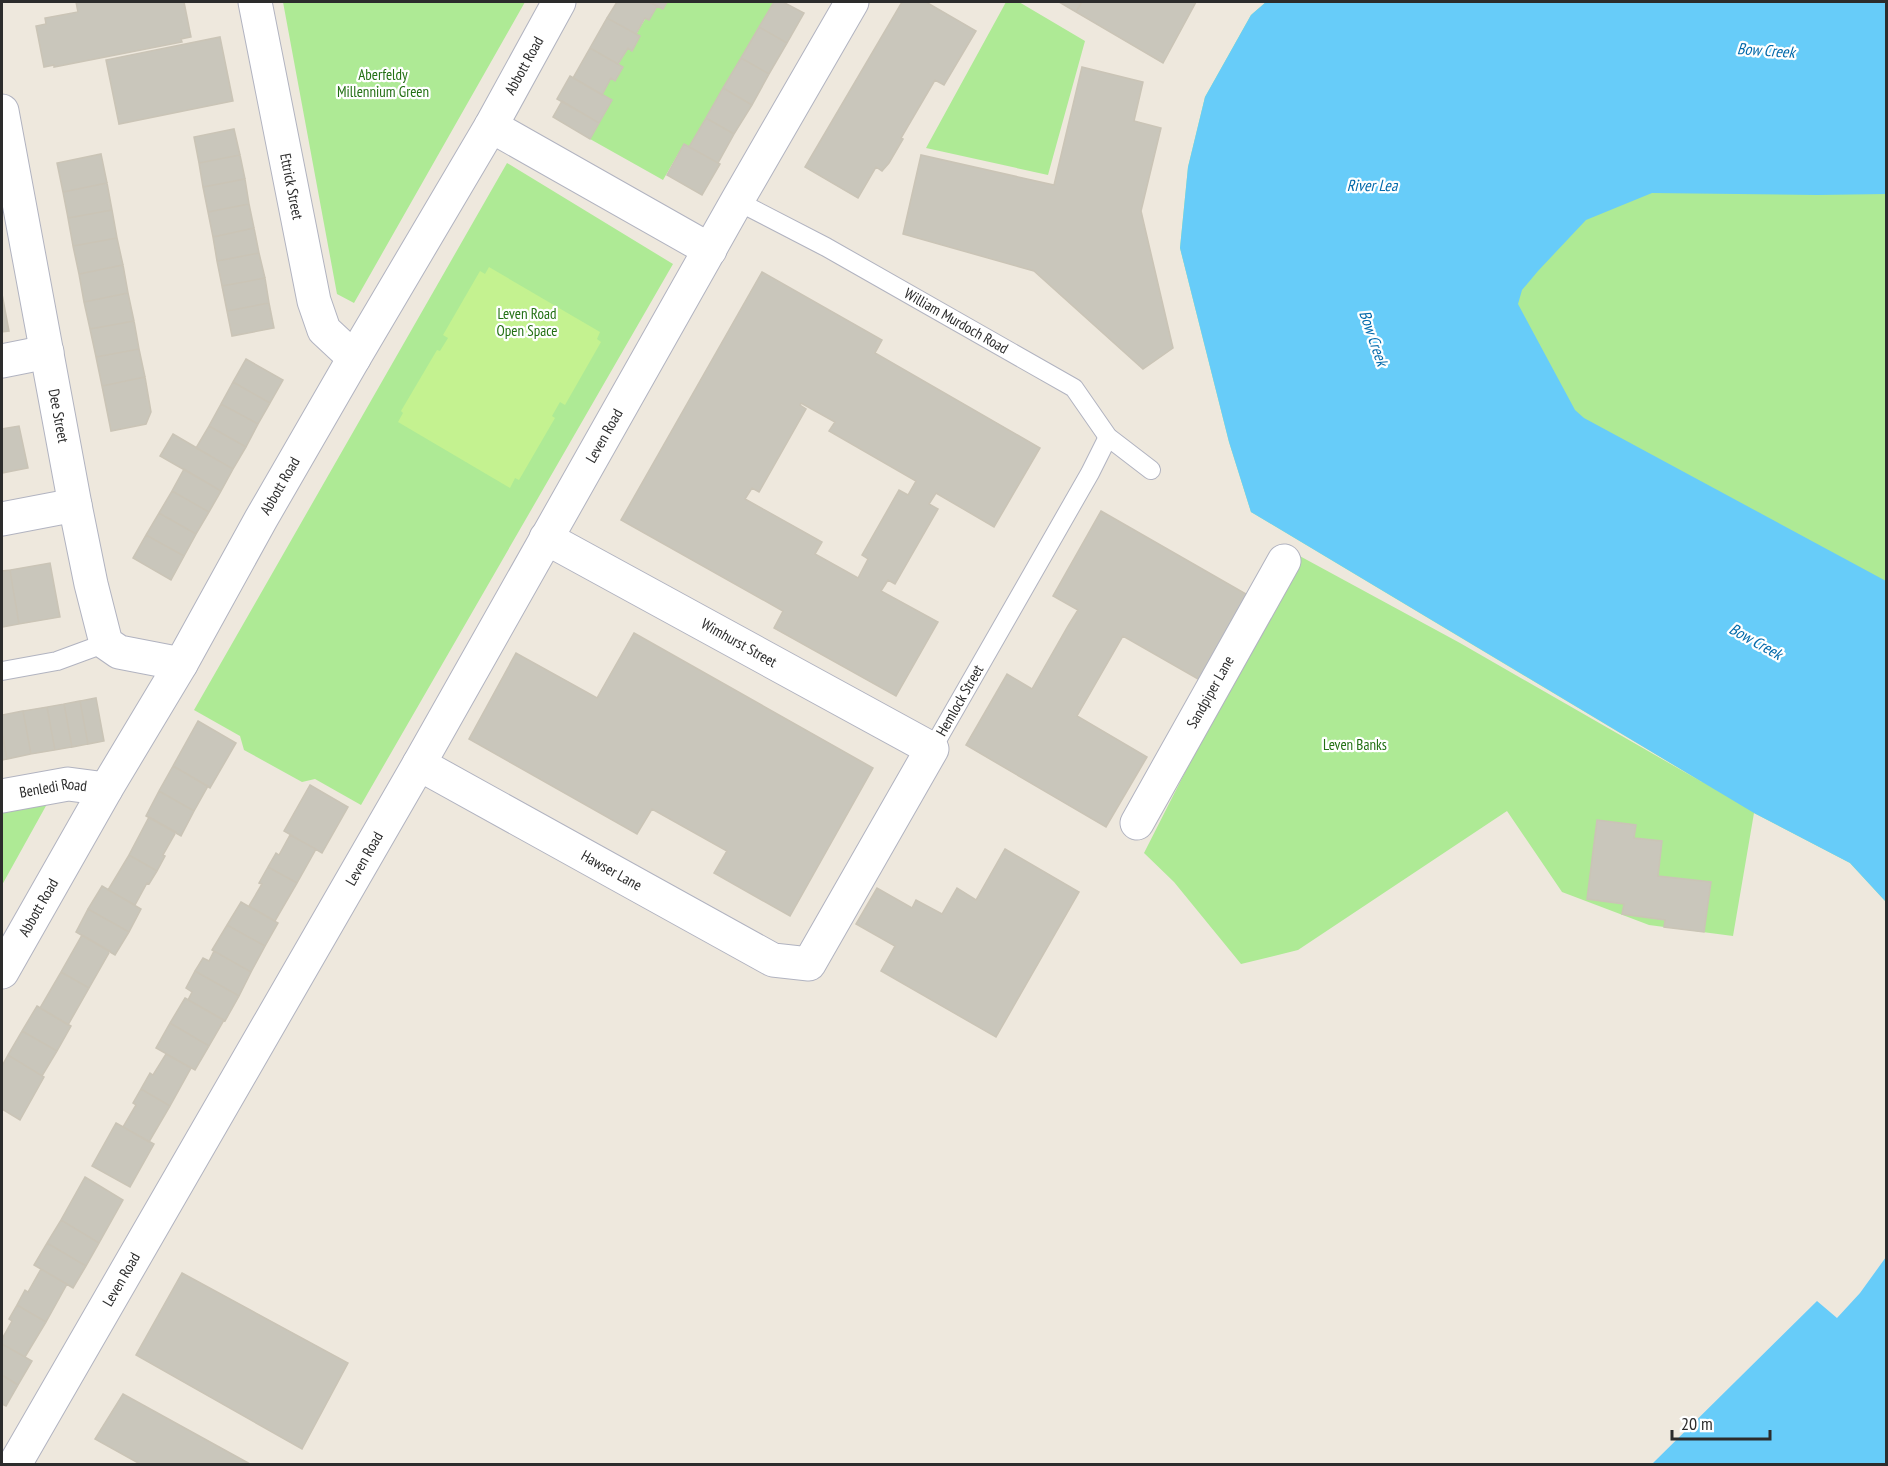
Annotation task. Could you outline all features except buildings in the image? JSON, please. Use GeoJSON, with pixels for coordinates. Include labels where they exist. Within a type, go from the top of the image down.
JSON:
{"type":"FeatureCollection","features":[{"type":"Feature","properties":{"kind":"street","name":"Ettrick Street"},"geometry":{"type":"LineString","coordinates":[[255,2],[314,301],[324,330],[354,358]]}},
{"type":"Feature","properties":{"kind":"street","name":"Abbott Road"},"geometry":{"type":"LineString","coordinates":[[2,972],[106,789],[181,664],[354,358],[491,126],[559,2]]}},
{"type":"Feature","properties":{"kind":"street","name":"Leven Road"},"geometry":{"type":"LineString","coordinates":[[15,1464],[419,764],[852,2]]}},
{"type":"Feature","properties":{"kind":"street","name":"Dee Street"},"geometry":{"type":"LineString","coordinates":[[2,111],[10,204],[47,352],[91,584],[106,643]]}},
{"type":"Feature","properties":{"kind":"street"},"geometry":{"type":"LineString","coordinates":[[491,126],[710,250]]}},
{"type":"Feature","properties":{"kind":"street"},"geometry":{"type":"LineString","coordinates":[[2,361],[47,352]]}},
{"type":"Feature","properties":{"kind":"street"},"geometry":{"type":"LineString","coordinates":[[2,519],[75,505]]}},
{"type":"Feature","properties":{"kind":"street","name":"Wimhurst Street"},"geometry":{"type":"LineString","coordinates":[[546,538],[932,749]]}},
{"type":"Feature","properties":{"kind":"street","name":"Sandpiper Lane"},"geometry":{"type":"LineString","coordinates":[[1137,823],[1284,561]]}},
{"type":"Feature","properties":{"kind":"street"},"geometry":{"type":"LineString","coordinates":[[106,643],[119,652],[181,664]]}},
{"type":"Feature","properties":{"kind":"street","name":"Hemlock Street"},"geometry":{"type":"LineString","coordinates":[[809,964],[932,749]]}},
{"type":"Feature","properties":{"kind":"street","name":"Hawser Lane"},"geometry":{"type":"LineString","coordinates":[[419,764],[773,960],[809,964]]}},
{"type":"Feature","properties":{"kind":"street","name":"Benledi Road"},"geometry":{"type":"LineString","coordinates":[[2,796],[68,784],[106,789]]}},
{"type":"Feature","properties":{"kind":"lane","name":"William Murdoch Road"},"geometry":{"type":"LineString","coordinates":[[737,201],[826,247],[1074,388],[1108,436],[1151,470]]}},
{"type":"Feature","properties":{"kind":"lane","name":"Hemlock Street"},"geometry":{"type":"LineString","coordinates":[[932,749],[1108,436]]}},
{"type":"Feature","properties":{"kind":"lane"},"geometry":{"type":"LineString","coordinates":[[2,671],[57,661],[106,643]]}},
{"type":"Feature","properties":{"kind":"green space","name":"Aberfeldy Millennium Green"},"geometry":{"type":"Polygon","coordinates":[[[283,2],[525,2],[354,303],[337,294],[283,2]]]}},
{"type":"Feature","properties":{"kind":"green space"},"geometry":{"type":"Polygon","coordinates":[[[667,2],[774,2],[689,147],[684,144],[663,180],[590,139],[612,100],[602,95],[611,78],[615,80],[623,67],[618,64],[628,48],[631,50],[644,21],[657,6],[663,9],[667,2]]]}},
{"type":"Feature","properties":{"kind":"green space"},"geometry":{"type":"Polygon","coordinates":[[[1006,2],[1019,2],[1085,41],[1048,175],[926,148],[1006,2]]]}},
{"type":"Feature","properties":{"kind":"green space","name":"Leven Banks"},"geometry":{"type":"Polygon","coordinates":[[[1266,2],[1273,104],[1819,772],[1886,902],[1850,863],[1754,813],[1733,936],[1649,925],[1562,892],[1507,811],[1298,950],[1241,964],[1174,882],[1144,853],[1296,554],[1460,643],[1702,782],[1251,512],[1229,442],[1180,248],[1188,167],[1205,97],[1251,15],[1266,2]]]}},
{"type":"Feature","properties":{"kind":"green space"},"geometry":{"type":"Polygon","coordinates":[[[1886,122],[1886,664],[1604,506],[1453,220],[1886,122]]]}},
{"type":"Feature","properties":{"kind":"green space","name":"Leven Road Open Space"},"geometry":{"type":"Polygon","coordinates":[[[507,163],[673,264],[361,805],[315,779],[302,782],[244,750],[240,736],[194,710],[507,163]]]}},
{"type":"Feature","properties":{"kind":"green space"},"geometry":{"type":"Polygon","coordinates":[[[489,267],[600,332],[597,339],[601,342],[565,405],[560,402],[552,416],[555,418],[519,480],[515,478],[510,488],[398,422],[403,413],[401,411],[437,350],[440,351],[448,338],[443,335],[480,271],[485,274],[489,267]]]}},
{"type":"Feature","properties":{"kind":"green space"},"geometry":{"type":"Polygon","coordinates":[[[47,804],[2,885],[2,812],[47,804]]]}},
{"type":"Feature","properties":{"kind":"water","name":"River Lea"},"geometry":{"type":"Polygon","coordinates":[[[1266,2],[1886,2],[1886,194],[1652,193],[1586,220],[1522,290],[1518,304],[1575,410],[1584,418],[1886,581],[1886,902],[1850,863],[1754,813],[1251,512],[1229,442],[1180,248],[1188,167],[1205,97],[1251,15],[1266,2]]]}},
{"type":"Feature","properties":{"kind":"water"},"geometry":{"type":"Polygon","coordinates":[[[1886,1257],[1886,1464],[1652,1464],[1817,1301],[1837,1318],[1860,1293],[1886,1257]]]}},
{"type":"Feature","properties":{"kind":"water label","name":"Bow Creek"},"geometry":{"type":"Point","coordinates":[1766,50]}},
{"type":"Feature","properties":{"kind":"water label","name":"Bow Creek"},"geometry":{"type":"Point","coordinates":[1374,338]}},
{"type":"Feature","properties":{"kind":"water label","name":"Bow Creek"},"geometry":{"type":"Point","coordinates":[1756,641]}}]}
